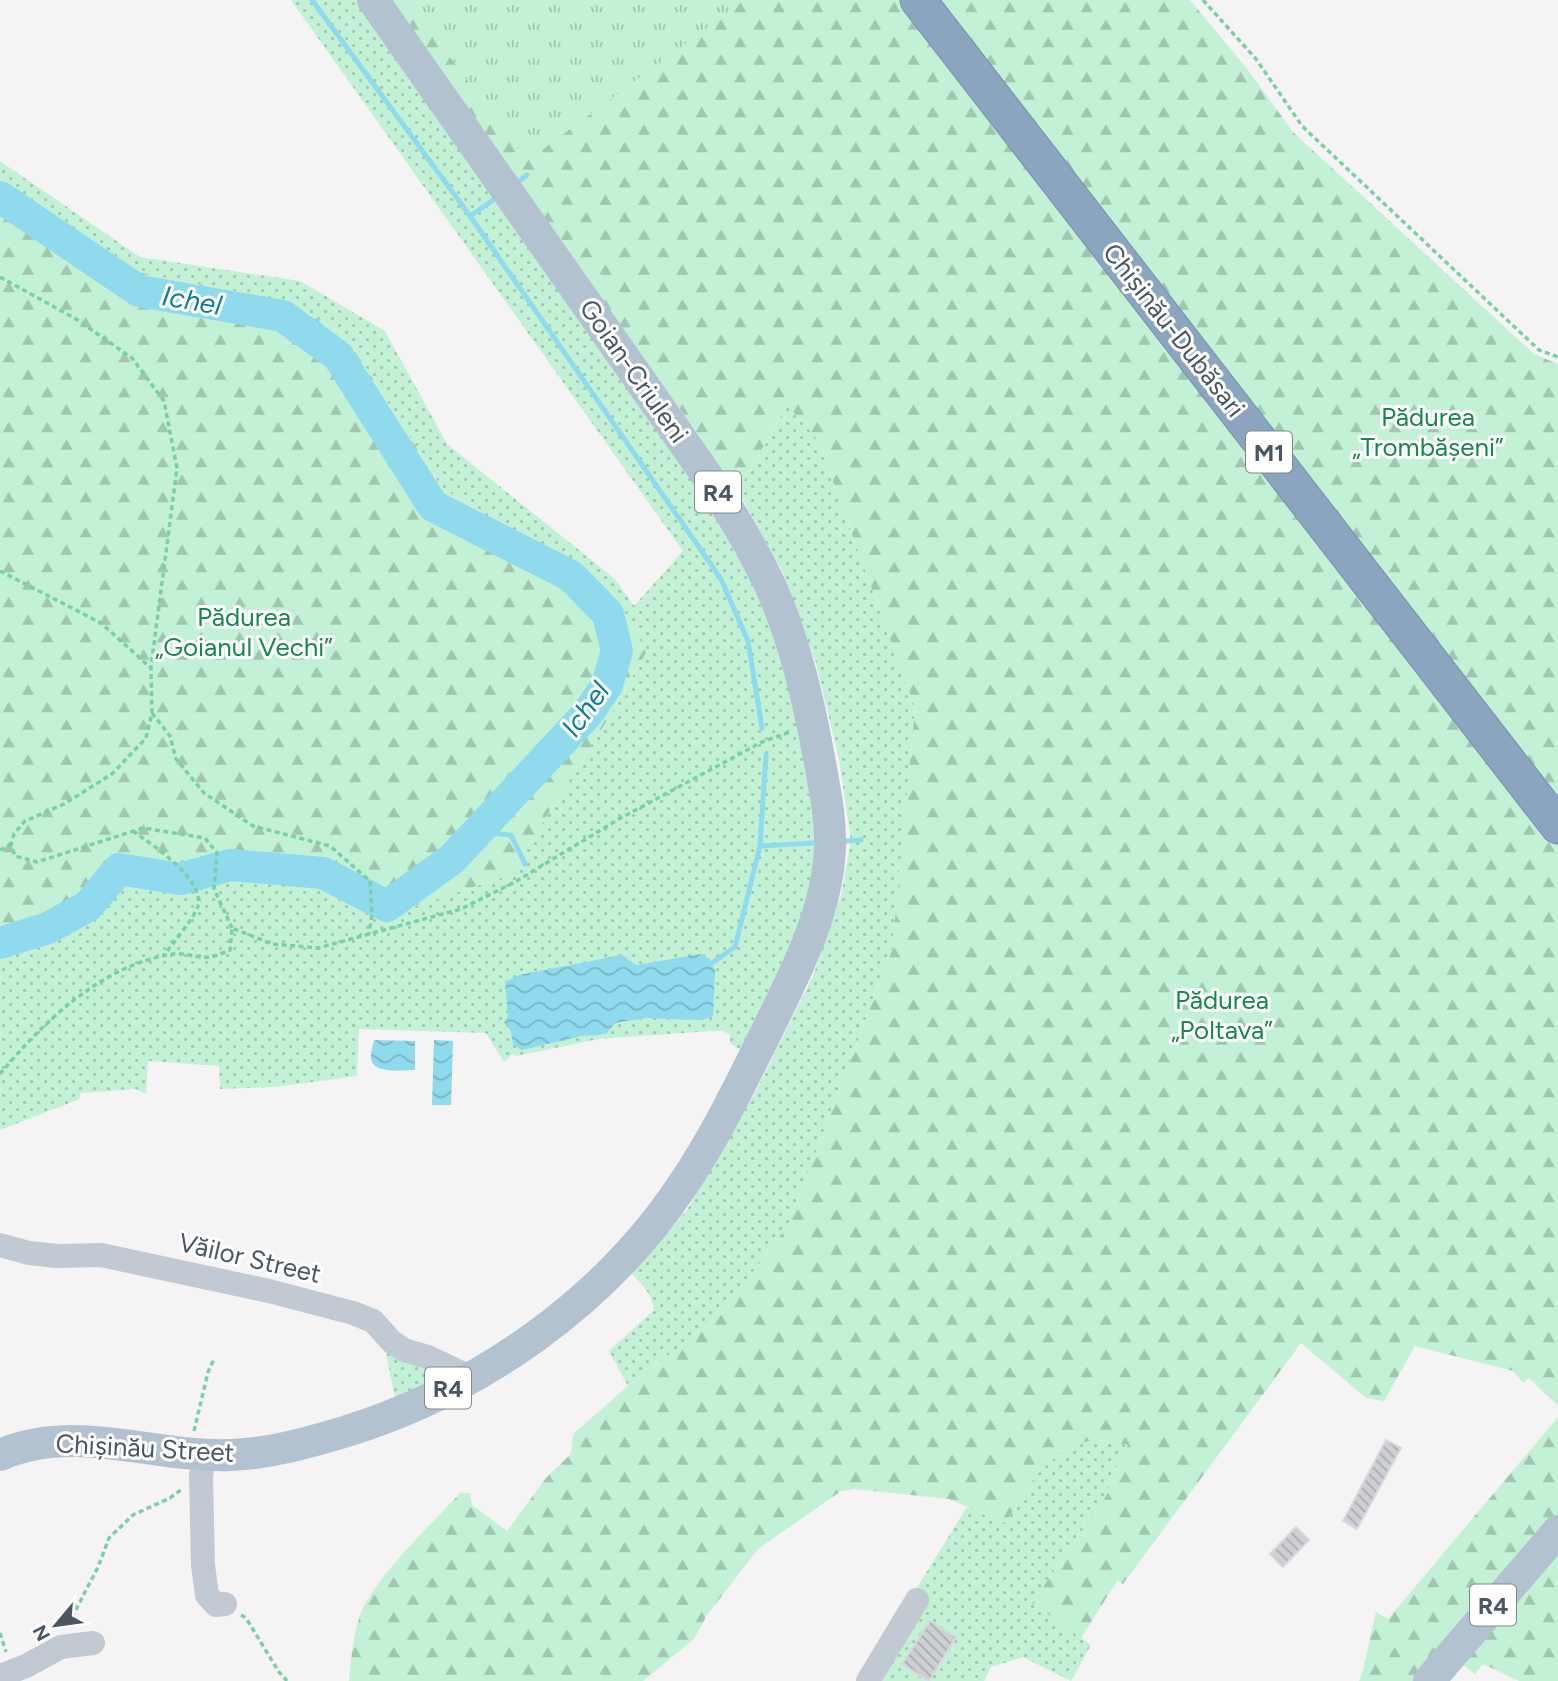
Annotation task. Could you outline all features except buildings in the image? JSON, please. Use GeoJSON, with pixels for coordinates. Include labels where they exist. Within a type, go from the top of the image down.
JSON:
{"type":"FeatureCollection","features":[{"type":"Feature","properties":{"kind":"highway","name":"Chișinău-Dubăsari"},"geometry":{"type":"LineString","coordinates":[[918,0],[1558,826]]}},
{"type":"Feature","properties":{"kind":"main road","name":"Goian-Criuleni"},"geometry":{"type":"LineString","coordinates":[[373,0],[708,477],[737,523],[770,586],[789,633],[813,723],[828,809],[830,848],[824,893],[801,961],[754,1055]]}},
{"type":"Feature","properties":{"kind":"main road","name":"Chișinău Street"},"geometry":{"type":"LineString","coordinates":[[0,1455],[39,1443],[68,1440],[199,1461],[256,1453],[346,1431],[411,1408],[470,1377],[537,1336],[619,1266],[682,1186],[727,1111],[754,1055]]}},
{"type":"Feature","properties":{"kind":"main road","name":"R4"},"geometry":{"type":"LineString","coordinates":[[1429,1681],[1558,1531]]}},
{"type":"Feature","properties":{"kind":"street","name":"Văilor Street"},"geometry":{"type":"LineString","coordinates":[[0,1245],[47,1255],[101,1255],[269,1291],[353,1313],[373,1321],[391,1342],[404,1350],[428,1357],[470,1377]]}},
{"type":"Feature","properties":{"kind":"street"},"geometry":{"type":"LineString","coordinates":[[199,1461],[203,1565],[207,1595],[216,1605],[225,1604]]}},
{"type":"Feature","properties":{"kind":"street"},"geometry":{"type":"LineString","coordinates":[[868,1681],[917,1600]]}},
{"type":"Feature","properties":{"kind":"street"},"geometry":{"type":"LineString","coordinates":[[0,1676],[26,1666],[61,1647],[93,1643]]}},
{"type":"Feature","properties":{"kind":"path"},"geometry":{"type":"LineString","coordinates":[[1203,0],[1255,59],[1302,126],[1539,350],[1558,357]]}},
{"type":"Feature","properties":{"kind":"path"},"geometry":{"type":"LineString","coordinates":[[0,277],[76,319],[132,358],[164,401],[177,467],[151,668],[152,713],[146,737],[112,774],[64,804],[25,821],[14,834],[11,845],[15,856],[37,862],[143,828],[205,838],[216,853],[214,889],[232,928],[230,950],[209,957],[175,954],[142,963],[106,978],[71,1003],[34,1037],[0,1074]]}},
{"type":"Feature","properties":{"kind":"path"},"geometry":{"type":"LineString","coordinates":[[0,571],[101,623],[151,668]]}},
{"type":"Feature","properties":{"kind":"path"},"geometry":{"type":"LineString","coordinates":[[152,713],[170,736],[176,759],[204,793],[253,826],[330,846],[370,881],[372,915],[369,934]]}},
{"type":"Feature","properties":{"kind":"path"},"geometry":{"type":"LineString","coordinates":[[232,928],[272,944],[318,948],[461,909],[515,882],[619,819],[762,742],[813,723]]}},
{"type":"Feature","properties":{"kind":"path"},"geometry":{"type":"LineString","coordinates":[[133,831],[170,858],[192,882],[197,894],[198,907],[163,957]]}},
{"type":"Feature","properties":{"kind":"path"},"geometry":{"type":"LineString","coordinates":[[0,850],[11,845]]}},
{"type":"Feature","properties":{"kind":"path"},"geometry":{"type":"LineString","coordinates":[[61,1647],[109,1538],[133,1515],[170,1498],[199,1461],[195,1423],[214,1359]]}},
{"type":"Feature","properties":{"kind":"path"},"geometry":{"type":"LineString","coordinates":[[225,1604],[246,1618],[287,1681]]}},
{"type":"Feature","properties":{"kind":"green space"},"geometry":{"type":"Polygon","coordinates":[[[291,0],[362,0],[681,452],[781,635],[819,800],[813,891],[747,1055],[730,1043],[730,1035],[724,1031],[710,1031],[599,1039],[516,1056],[512,1054],[504,1062],[486,1033],[359,1029],[357,1076],[275,1087],[220,1089],[219,1066],[148,1061],[146,1094],[136,1089],[80,1093],[80,1099],[0,1130],[0,949],[55,935],[103,911],[126,877],[183,894],[232,877],[313,885],[384,916],[510,875],[616,706],[647,651],[611,595],[441,487],[344,333],[282,301],[138,272],[0,179],[0,161],[140,257],[300,281],[385,331],[447,444],[615,579],[634,606],[683,551],[291,0]]]}},
{"type":"Feature","properties":{"kind":"green space","name":"Pădurea „Poltava”"},"geometry":{"type":"Polygon","coordinates":[[[390,0],[408,0],[527,161],[742,0],[899,0],[1558,839],[1558,1406],[1529,1378],[1523,1383],[1513,1371],[1415,1346],[1384,1401],[1366,1398],[1301,1343],[1123,1584],[1117,1581],[1081,1638],[1032,1603],[1108,1493],[1111,1476],[1128,1445],[1094,1439],[1066,1449],[1040,1471],[1006,1523],[949,1499],[855,1489],[841,1491],[758,1549],[707,1615],[694,1639],[643,1681],[349,1681],[355,1633],[364,1606],[396,1562],[460,1493],[470,1493],[472,1505],[507,1531],[546,1478],[571,1454],[573,1434],[628,1386],[719,1317],[788,1225],[892,950],[915,708],[818,440],[787,405],[738,491],[390,0]]]}},
{"type":"Feature","properties":{"kind":"green space"},"geometry":{"type":"Polygon","coordinates":[[[408,0],[742,0],[743,1],[527,161],[408,0]]]}},
{"type":"Feature","properties":{"kind":"green space","name":"Pădurea „Trombășeni”"},"geometry":{"type":"Polygon","coordinates":[[[929,0],[1190,0],[1248,70],[1293,132],[1534,354],[1558,364],[1558,812],[929,0]]]}},
{"type":"Feature","properties":{"kind":"green space","name":"Pădurea „Goianul Vechi”"},"geometry":{"type":"Polygon","coordinates":[[[0,179],[138,272],[282,301],[344,333],[441,487],[611,595],[647,651],[616,706],[510,875],[384,916],[313,885],[232,877],[183,894],[126,877],[103,911],[55,935],[0,949],[0,179]]]}},
{"type":"Feature","properties":{"kind":"green space"},"geometry":{"type":"Polygon","coordinates":[[[788,404],[818,440],[915,708],[892,950],[788,1225],[719,1317],[628,1386],[609,1351],[654,1310],[649,1294],[632,1274],[687,1210],[756,1091],[813,976],[841,896],[851,840],[839,759],[816,663],[782,571],[738,491],[788,404]]]}},
{"type":"Feature","properties":{"kind":"green space"},"geometry":{"type":"Polygon","coordinates":[[[384,1344],[440,1369],[440,1377],[395,1398],[384,1344]]]}},
{"type":"Feature","properties":{"kind":"green space"},"geometry":{"type":"Polygon","coordinates":[[[1558,1417],[1558,1520],[1417,1681],[1359,1681],[1376,1612],[1388,1619],[1558,1417]]]}},
{"type":"Feature","properties":{"kind":"green space"},"geometry":{"type":"Polygon","coordinates":[[[1093,1439],[1128,1445],[1111,1476],[1108,1493],[1032,1603],[1091,1645],[1071,1681],[1023,1657],[991,1667],[984,1681],[875,1681],[913,1594],[967,1507],[1006,1523],[1039,1472],[1048,1463],[1067,1449],[1093,1439]]]}},
{"type":"Feature","properties":{"kind":"green space"},"geometry":{"type":"Polygon","coordinates":[[[1558,1546],[1558,1681],[1519,1681],[1483,1664],[1475,1674],[1456,1660],[1558,1546]]]}},
{"type":"Feature","properties":{"kind":"water"},"geometry":{"type":"Polygon","coordinates":[[[701,954],[710,959],[715,971],[713,1016],[702,1020],[646,1018],[615,1023],[607,1033],[599,1035],[581,1036],[522,1050],[513,1045],[511,1031],[504,1022],[508,1016],[505,982],[519,975],[622,955],[636,965],[701,954]]]}},
{"type":"Feature","properties":{"kind":"water"},"geometry":{"type":"Polygon","coordinates":[[[374,1040],[415,1041],[415,1070],[392,1070],[375,1066],[371,1057],[374,1040]]]}},
{"type":"Feature","properties":{"kind":"water"},"geometry":{"type":"Polygon","coordinates":[[[434,1040],[453,1041],[451,1105],[432,1105],[434,1040]]]}},
{"type":"Feature","properties":{"kind":"waterway"},"geometry":{"type":"LineString","coordinates":[[312,0],[470,216],[721,579],[748,641],[762,728]]}},
{"type":"Feature","properties":{"kind":"waterway"},"geometry":{"type":"LineString","coordinates":[[519,181],[527,175]]}},
{"type":"Feature","properties":{"kind":"waterway","name":"Ichel"},"geometry":{"type":"LineString","coordinates":[[0,197],[139,291],[283,316],[338,356],[433,506],[571,576],[608,614],[617,651],[607,685],[588,713],[452,859],[387,906],[323,873],[230,865],[180,879],[119,869],[88,906],[48,928],[0,943]]}},
{"type":"Feature","properties":{"kind":"waterway"},"geometry":{"type":"LineString","coordinates":[[470,216],[493,200]]}},
{"type":"Feature","properties":{"kind":"waterway"},"geometry":{"type":"LineString","coordinates":[[712,963],[735,947],[760,846],[766,755]]}},
{"type":"Feature","properties":{"kind":"waterway"},"geometry":{"type":"LineString","coordinates":[[481,828],[511,835],[525,864]]}},
{"type":"Feature","properties":{"kind":"waterway"},"geometry":{"type":"LineString","coordinates":[[846,841],[861,840]]}},
{"type":"Feature","properties":{"kind":"waterway"},"geometry":{"type":"LineString","coordinates":[[760,846],[814,843]]}}]}
